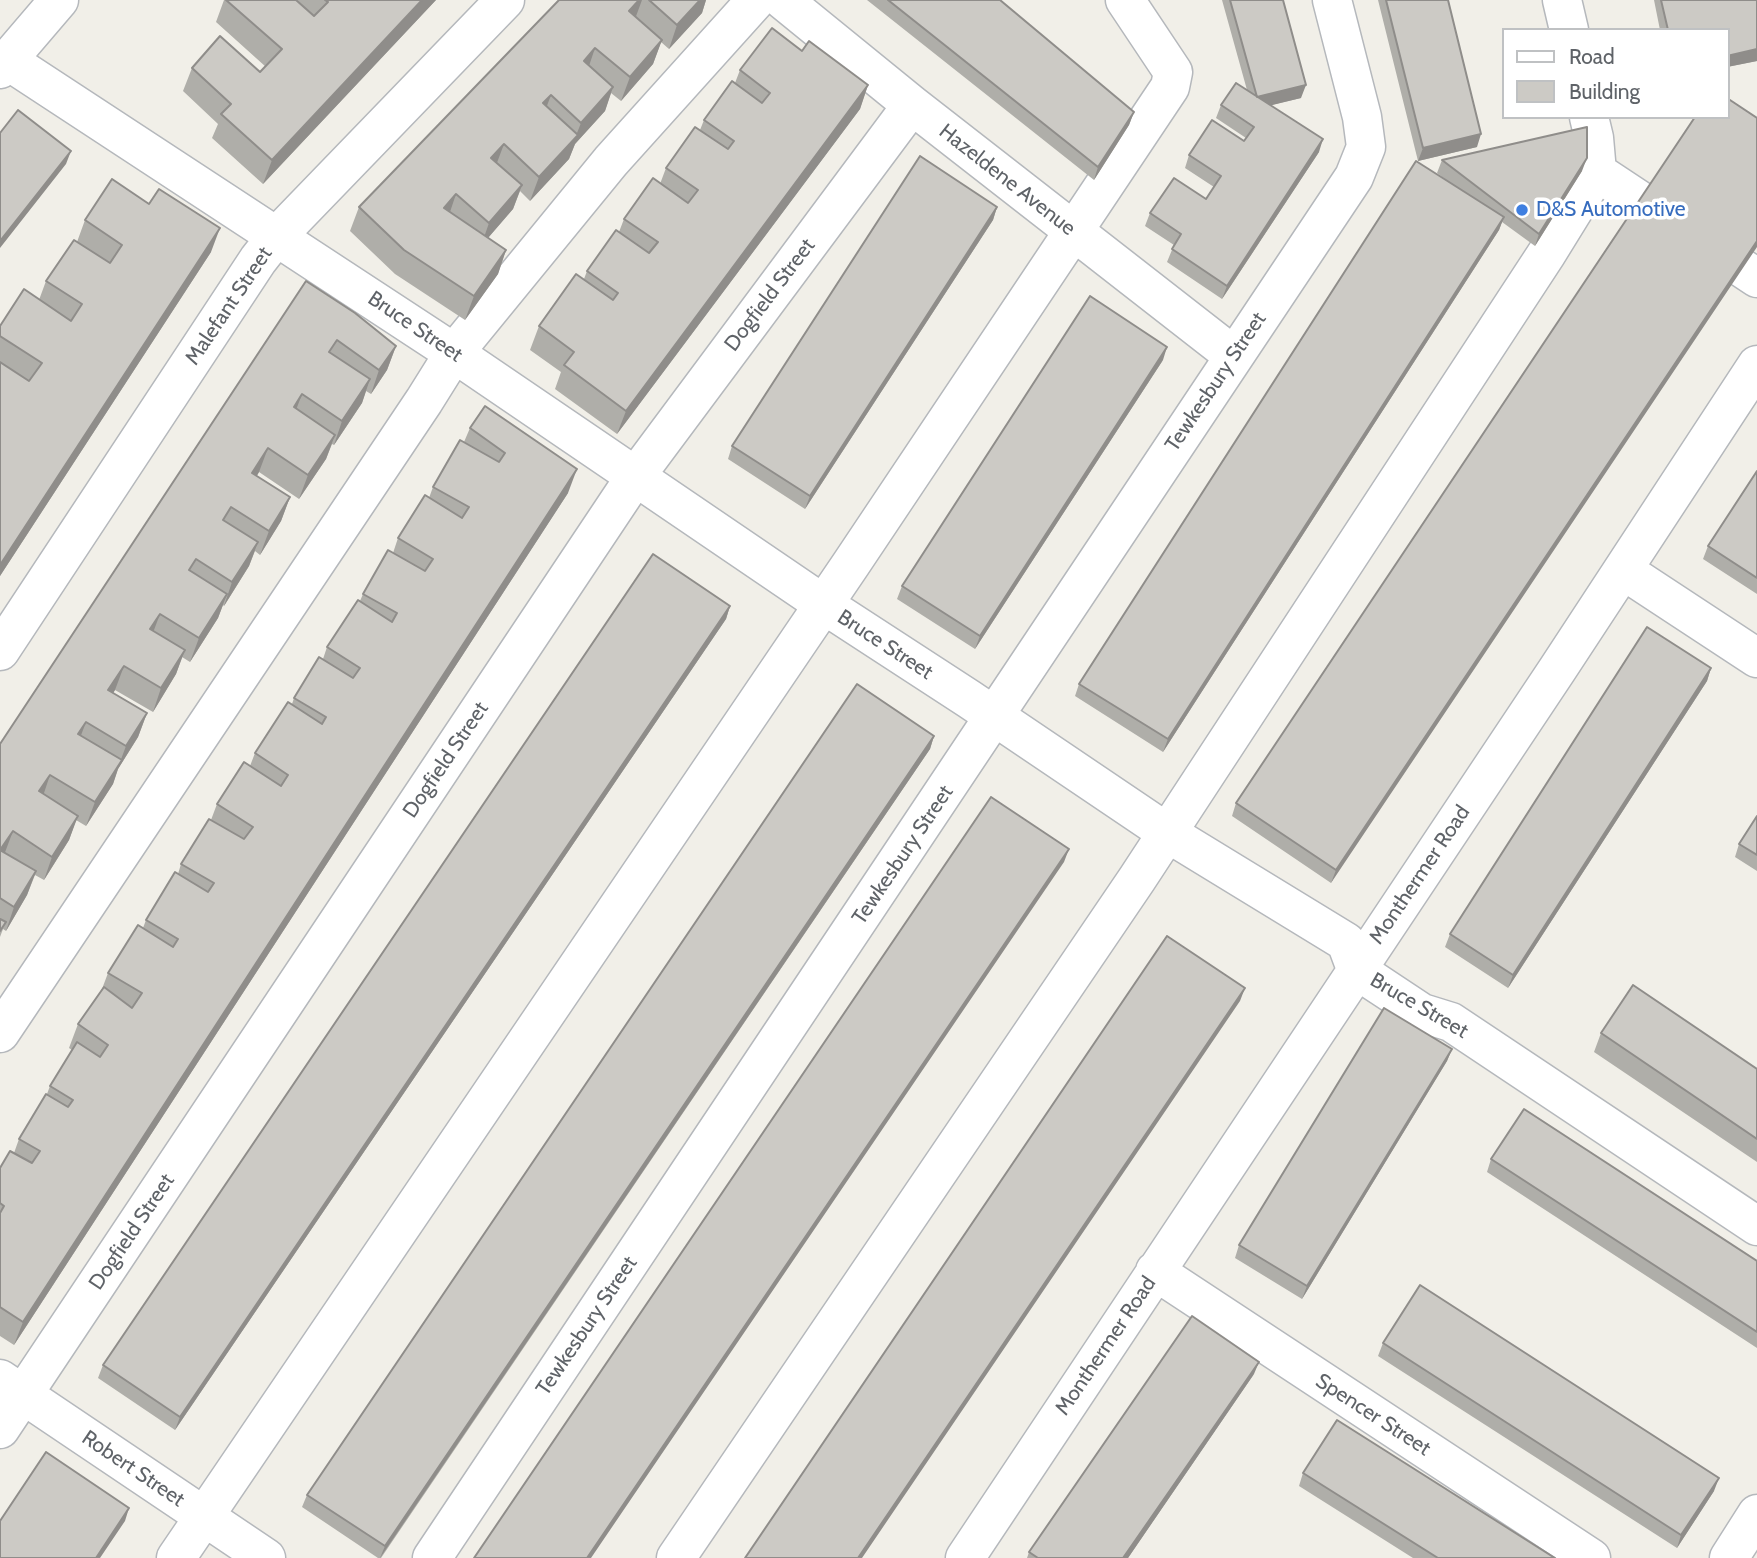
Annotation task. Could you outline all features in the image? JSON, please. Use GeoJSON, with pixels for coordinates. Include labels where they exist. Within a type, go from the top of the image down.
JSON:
{"type":"FeatureCollection","features":[{"type":"Feature","properties":{"kind":"street"},"geometry":{"type":"LineString","coordinates":[[4,64],[59,0]]}},
{"type":"Feature","properties":{"kind":"street","name":"Malefant Street"},"geometry":{"type":"LineString","coordinates":[[0,651],[258,260],[276,237],[505,0]]}},
{"type":"Feature","properties":{"kind":"street"},"geometry":{"type":"LineString","coordinates":[[0,1033],[454,353],[611,162],[755,0]]}},
{"type":"Feature","properties":{"kind":"street","name":"Hazeldene Avenue"},"geometry":{"type":"LineString","coordinates":[[783,0],[912,105],[1234,356]]}},
{"type":"Feature","properties":{"kind":"street"},"geometry":{"type":"LineString","coordinates":[[176,1558],[1170,87],[1173,72],[1125,0]]}},
{"type":"Feature","properties":{"kind":"street","name":"Tewkesbury Street"},"geometry":{"type":"LineString","coordinates":[[432,1558],[1354,177],[1366,147],[1362,117],[1332,0]]}},
{"type":"Feature","properties":{"kind":"street"},"geometry":{"type":"LineString","coordinates":[[1562,0],[1569,28]]}},
{"type":"Feature","properties":{"kind":"street","name":"Bruce Street"},"geometry":{"type":"LineString","coordinates":[[4,64],[454,353],[823,604],[1166,832],[1346,942],[1356,969],[1422,1013],[1451,1022],[1757,1226]]}},
{"type":"Feature","properties":{"kind":"street","name":"Dogfield Street"},"geometry":{"type":"LineString","coordinates":[[0,1429],[11,1387],[635,477],[912,105]]}},
{"type":"Feature","properties":{"kind":"street"},"geometry":{"type":"LineString","coordinates":[[676,1558],[1129,890],[1547,253],[1597,172],[1589,119]]}},
{"type":"Feature","properties":{"kind":"street"},"geometry":{"type":"LineString","coordinates":[[1597,172],[1757,278]]}},
{"type":"Feature","properties":{"kind":"street","name":"Monthermer Road"},"geometry":{"type":"LineString","coordinates":[[965,1558],[1757,365]]}},
{"type":"Feature","properties":{"kind":"street"},"geometry":{"type":"LineString","coordinates":[[1623,570],[1757,658]]}},
{"type":"Feature","properties":{"kind":"street","name":"Spencer Street"},"geometry":{"type":"LineString","coordinates":[[1155,1271],[1591,1558]]}},
{"type":"Feature","properties":{"kind":"street","name":"Robert Street"},"geometry":{"type":"LineString","coordinates":[[11,1387],[266,1558]]}},
{"type":"Feature","properties":{"kind":"street"},"geometry":{"type":"LineString","coordinates":[[1729,1558],[1757,1514]]}},
{"type":"Feature","properties":{"kind":"building"},"geometry":{"type":"Polygon","coordinates":[[[226,0],[296,0],[314,16],[328,2],[325,0],[422,0],[272,160],[221,114],[231,104],[192,68],[220,36],[260,72],[282,49],[226,0]]]}},
{"type":"Feature","properties":{"kind":"building"},"geometry":{"type":"Polygon","coordinates":[[[559,0],[639,0],[629,11],[662,40],[630,77],[595,48],[584,61],[613,87],[581,123],[551,95],[543,103],[578,135],[539,177],[504,144],[491,158],[522,185],[489,223],[456,194],[444,208],[506,250],[474,296],[404,250],[359,207],[559,0]]]}},
{"type":"Feature","properties":{"kind":"building"},"geometry":{"type":"Polygon","coordinates":[[[649,0],[700,0],[677,25],[649,0]]]}},
{"type":"Feature","properties":{"kind":"building"},"geometry":{"type":"Polygon","coordinates":[[[888,0],[1000,0],[1134,112],[1098,167],[888,0]]]}},
{"type":"Feature","properties":{"kind":"building"},"geometry":{"type":"Polygon","coordinates":[[[1230,0],[1283,0],[1306,85],[1257,97],[1230,0]]]}},
{"type":"Feature","properties":{"kind":"building"},"geometry":{"type":"Polygon","coordinates":[[[1386,0],[1448,0],[1481,134],[1423,148],[1386,0]]]}},
{"type":"Feature","properties":{"kind":"building"},"geometry":{"type":"Polygon","coordinates":[[[1661,0],[1757,0],[1757,49],[1729,56],[1729,28],[1668,28],[1661,0]]]}},
{"type":"Feature","properties":{"kind":"building"},"geometry":{"type":"Polygon","coordinates":[[[772,28],[802,51],[809,41],[868,85],[626,411],[564,365],[574,352],[539,326],[576,274],[613,300],[618,293],[587,271],[616,230],[649,253],[658,242],[624,219],[653,178],[688,203],[698,190],[666,168],[695,127],[728,149],[734,141],[704,120],[732,81],[762,103],[770,93],[740,70],[772,28]]]}},
{"type":"Feature","properties":{"kind":"building"},"geometry":{"type":"Polygon","coordinates":[[[1236,83],[1323,139],[1227,286],[1172,249],[1181,234],[1150,213],[1174,178],[1206,199],[1221,176],[1189,155],[1212,120],[1244,141],[1254,127],[1221,105],[1236,83]]]}},
{"type":"Feature","properties":{"kind":"building"},"geometry":{"type":"Polygon","coordinates":[[[1729,99],[1757,118],[1757,241],[1336,870],[1236,803],[1694,119],[1729,119],[1729,99]]]}},
{"type":"Feature","properties":{"kind":"building"},"geometry":{"type":"Polygon","coordinates":[[[18,110],[71,151],[0,241],[0,133],[18,110]]]}},
{"type":"Feature","properties":{"kind":"building","name":"D&S Automotive"},"geometry":{"type":"Polygon","coordinates":[[[1587,127],[1587,158],[1539,234],[1442,160],[1587,127]]]}},
{"type":"Feature","properties":{"kind":"building"},"geometry":{"type":"Polygon","coordinates":[[[920,156],[997,207],[810,496],[732,446],[920,156]]]}},
{"type":"Feature","properties":{"kind":"building"},"geometry":{"type":"Polygon","coordinates":[[[1416,161],[1504,217],[1168,739],[1079,684],[1416,161]]]}},
{"type":"Feature","properties":{"kind":"building"},"geometry":{"type":"Polygon","coordinates":[[[112,179],[149,204],[159,189],[220,228],[0,565],[0,362],[29,381],[42,363],[0,336],[0,326],[24,289],[71,321],[82,304],[46,281],[74,240],[110,263],[122,245],[85,220],[112,179]]]}},
{"type":"Feature","properties":{"kind":"building"},"geometry":{"type":"Polygon","coordinates":[[[306,281],[355,313],[396,346],[379,370],[337,340],[329,352],[370,379],[342,421],[302,394],[294,407],[335,435],[308,475],[268,448],[252,473],[290,497],[269,531],[231,507],[223,520],[258,542],[232,582],[196,559],[189,570],[227,594],[199,638],[160,614],[150,629],[185,650],[161,688],[124,666],[108,690],[147,713],[126,746],[86,722],[78,734],[122,760],[95,802],[50,775],[39,791],[78,816],[52,857],[13,831],[0,850],[0,744],[306,281]]]}},
{"type":"Feature","properties":{"kind":"building"},"geometry":{"type":"Polygon","coordinates":[[[1090,296],[1167,347],[980,636],[902,586],[1090,296]]]}},
{"type":"Feature","properties":{"kind":"building"},"geometry":{"type":"Polygon","coordinates":[[[485,406],[577,469],[23,1322],[0,1307],[0,1213],[4,1206],[0,1203],[0,1168],[10,1151],[32,1163],[40,1151],[19,1139],[46,1094],[68,1107],[73,1100],[50,1086],[77,1042],[100,1057],[108,1045],[78,1024],[104,987],[132,1008],[142,993],[108,973],[138,925],[173,947],[178,939],[146,920],[175,872],[208,892],[214,883],[181,864],[209,819],[244,839],[253,827],[217,804],[244,762],[281,786],[288,775],[255,753],[288,702],[322,724],[326,717],[294,698],[319,657],[353,678],[360,668],[327,647],[358,600],[392,622],[397,613],[363,594],[388,550],[425,571],[433,559],[398,538],[425,495],[462,518],[469,507],[433,487],[460,440],[499,462],[505,453],[470,428],[485,406]]]}},
{"type":"Feature","properties":{"kind":"building"},"geometry":{"type":"Polygon","coordinates":[[[1757,471],[1757,578],[1708,546],[1757,471]]]}},
{"type":"Feature","properties":{"kind":"building"},"geometry":{"type":"Polygon","coordinates":[[[653,554],[730,606],[180,1417],[103,1365],[653,554]]]}},
{"type":"Feature","properties":{"kind":"building"},"geometry":{"type":"Polygon","coordinates":[[[1647,627],[1711,668],[1513,975],[1450,934],[1647,627]]]}},
{"type":"Feature","properties":{"kind":"building"},"geometry":{"type":"Polygon","coordinates":[[[857,684],[934,736],[385,1546],[307,1495],[857,684]]]}},
{"type":"Feature","properties":{"kind":"building"},"geometry":{"type":"Polygon","coordinates":[[[991,797],[1069,849],[587,1558],[474,1558],[991,797]]]}},
{"type":"Feature","properties":{"kind":"building"},"geometry":{"type":"Polygon","coordinates":[[[1757,816],[1757,855],[1739,844],[1757,816]]]}},
{"type":"Feature","properties":{"kind":"building"},"geometry":{"type":"Polygon","coordinates":[[[0,850],[36,871],[14,907],[0,898],[0,850]]]}},
{"type":"Feature","properties":{"kind":"building"},"geometry":{"type":"Polygon","coordinates":[[[0,919],[6,922],[0,931],[0,919]]]}},
{"type":"Feature","properties":{"kind":"building"},"geometry":{"type":"Polygon","coordinates":[[[1167,936],[1245,988],[858,1558],[745,1558],[1167,936]]]}},
{"type":"Feature","properties":{"kind":"building"},"geometry":{"type":"Polygon","coordinates":[[[1633,985],[1757,1069],[1757,1139],[1601,1033],[1633,985]]]}},
{"type":"Feature","properties":{"kind":"building"},"geometry":{"type":"Polygon","coordinates":[[[1384,1008],[1452,1049],[1307,1286],[1239,1245],[1384,1008]]]}},
{"type":"Feature","properties":{"kind":"building"},"geometry":{"type":"Polygon","coordinates":[[[1524,1109],[1757,1261],[1757,1332],[1491,1159],[1524,1109]]]}},
{"type":"Feature","properties":{"kind":"building"},"geometry":{"type":"Polygon","coordinates":[[[1420,1285],[1719,1478],[1681,1535],[1383,1343],[1420,1285]]]}},
{"type":"Feature","properties":{"kind":"building"},"geometry":{"type":"Polygon","coordinates":[[[1192,1316],[1259,1362],[1123,1558],[1038,1558],[1029,1552],[1192,1316]]]}},
{"type":"Feature","properties":{"kind":"building"},"geometry":{"type":"Polygon","coordinates":[[[1337,1420],[1555,1558],[1438,1558],[1303,1473],[1337,1420]]]}},
{"type":"Feature","properties":{"kind":"building"},"geometry":{"type":"Polygon","coordinates":[[[46,1452],[129,1508],[96,1558],[0,1558],[0,1521],[46,1452]]]}},
{"type":"Feature","properties":{"kind":"place","name":"D&S Automotive"},"geometry":{"type":"Point","coordinates":[1522,210]}}]}
